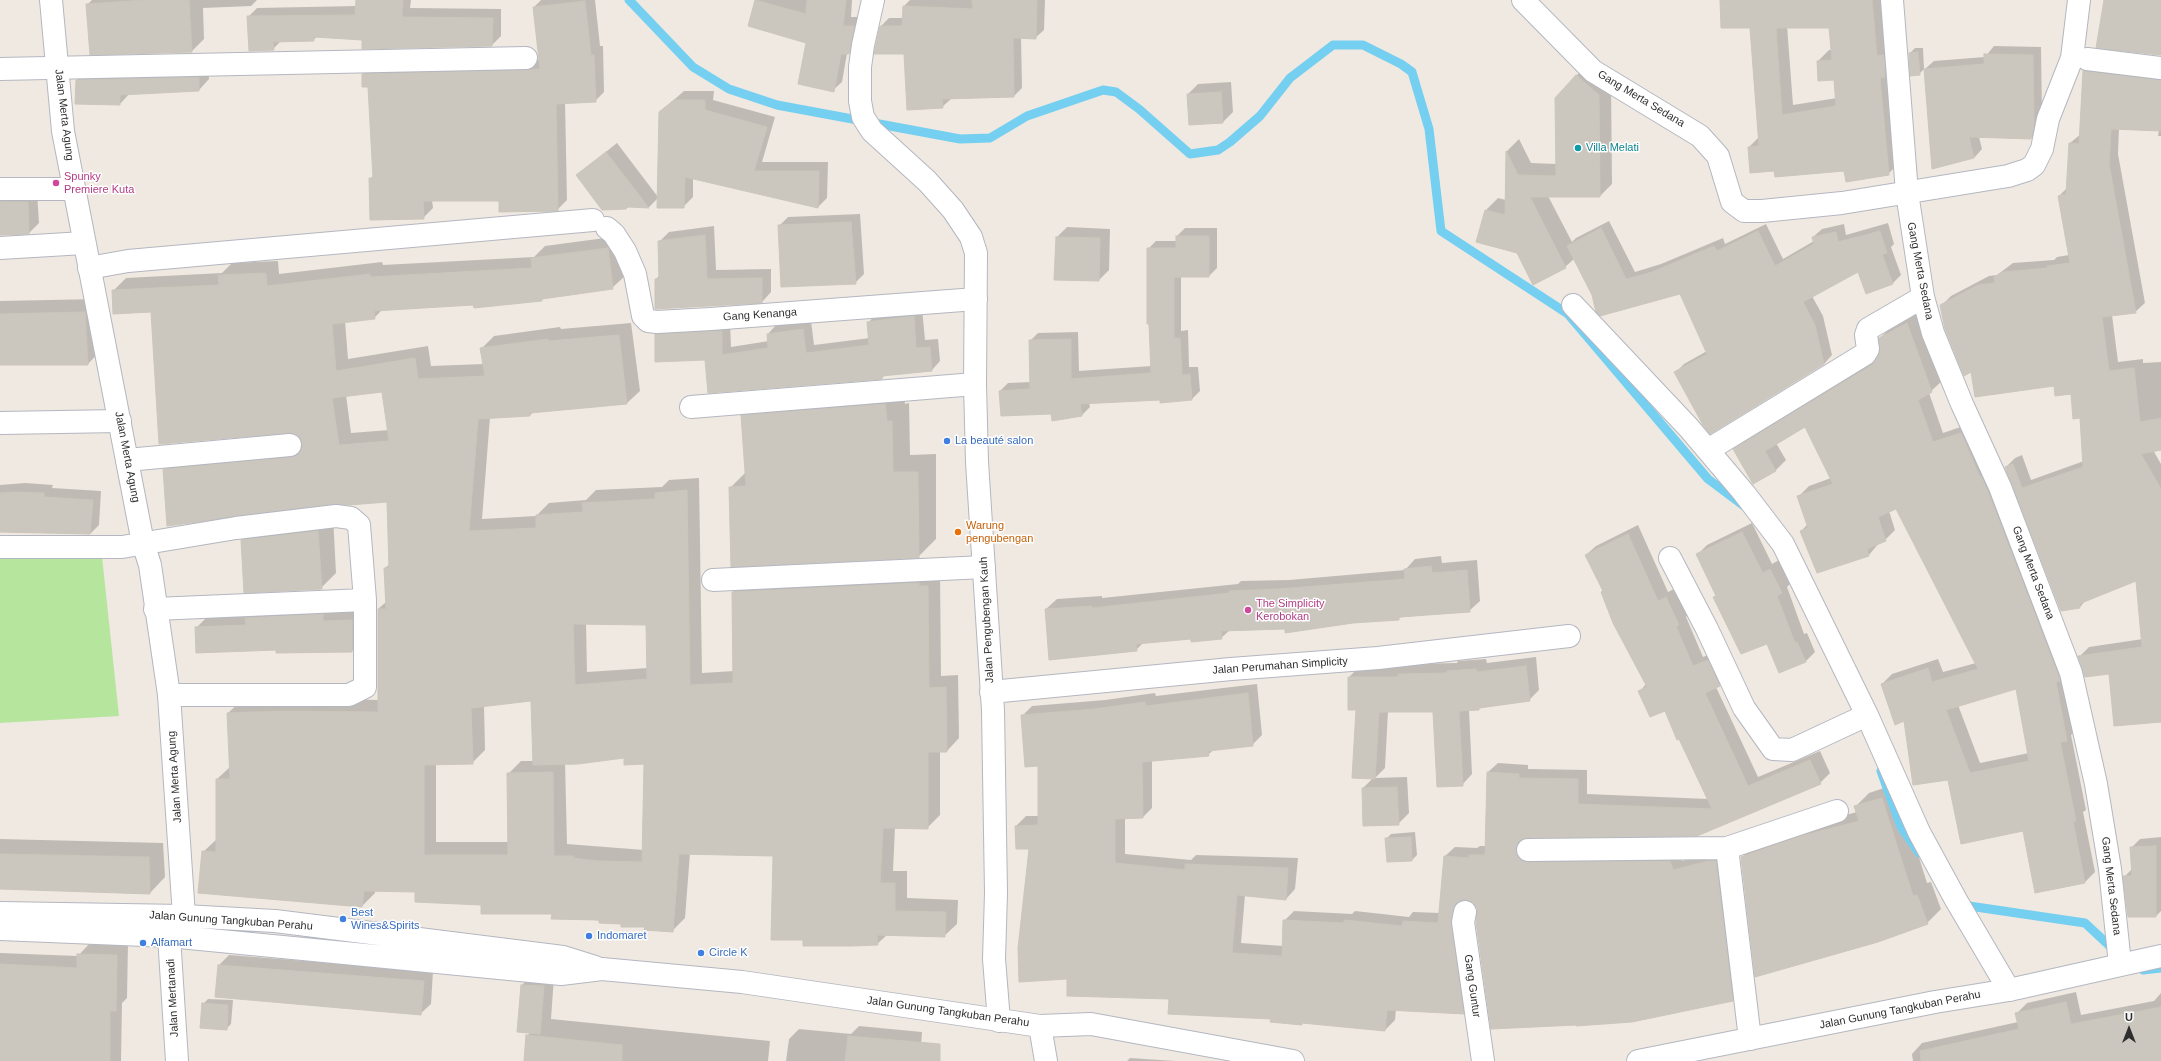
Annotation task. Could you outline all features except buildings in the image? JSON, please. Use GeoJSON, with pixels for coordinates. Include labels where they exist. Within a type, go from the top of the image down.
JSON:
{"type":"FeatureCollection","features":[{"type":"Feature","properties":{"kind":"street","name":"Jalan Merta Agung"},"geometry":{"type":"LineString","coordinates":[[51,0],[63,132],[143,543],[150,565],[155,608],[169,695],[184,916]]}},
{"type":"Feature","properties":{"kind":"street","name":"Jalan Pengubengan Kauh"},"geometry":{"type":"LineString","coordinates":[[872,0],[860,68],[860,101],[868,124],[927,181],[953,210],[968,232],[976,253],[975,384],[979,512],[984,567],[991,692],[996,839],[994,958],[999,1021]]}},
{"type":"Feature","properties":{"kind":"street","name":"Gang Merta Sedana"},"geometry":{"type":"LineString","coordinates":[[1523,0],[1593,71],[1700,136],[1718,156],[1728,193],[1732,202],[1740,210],[1762,211],[1814,206],[1907,193],[2008,176],[2027,170],[2034,165],[2042,149],[2048,119],[2072,58],[2079,0]]}},
{"type":"Feature","properties":{"kind":"street","name":"Gang Merta Sedana"},"geometry":{"type":"LineString","coordinates":[[1892,0],[1907,193],[1923,297],[1932,333],[1962,404],[2000,487],[2071,673],[2080,704],[2098,792],[2110,869],[2120,964]]}},
{"type":"Feature","properties":{"kind":"street"},"geometry":{"type":"LineString","coordinates":[[0,69],[526,58]]}},
{"type":"Feature","properties":{"kind":"street"},"geometry":{"type":"LineString","coordinates":[[2087,59],[2161,68]]}},
{"type":"Feature","properties":{"kind":"street"},"geometry":{"type":"LineString","coordinates":[[0,188],[74,189]]}},
{"type":"Feature","properties":{"kind":"street","name":"Gang Kenanga"},"geometry":{"type":"LineString","coordinates":[[89,268],[136,261],[600,224],[614,234],[628,257],[635,274],[643,316],[648,321],[657,322],[718,318],[976,299]]}},
{"type":"Feature","properties":{"kind":"street"},"geometry":{"type":"LineString","coordinates":[[0,248],[84,243]]}},
{"type":"Feature","properties":{"kind":"street"},"geometry":{"type":"LineString","coordinates":[[1708,450],[1865,354],[1868,349],[1866,335],[1868,329],[1923,297]]}},
{"type":"Feature","properties":{"kind":"street"},"geometry":{"type":"LineString","coordinates":[[1573,305],[1689,428],[1744,492],[1783,544],[1867,715],[1919,832],[1956,900],[2009,990]]}},
{"type":"Feature","properties":{"kind":"street"},"geometry":{"type":"LineString","coordinates":[[691,407],[975,384]]}},
{"type":"Feature","properties":{"kind":"street"},"geometry":{"type":"LineString","coordinates":[[0,423],[120,421]]}},
{"type":"Feature","properties":{"kind":"street"},"geometry":{"type":"LineString","coordinates":[[127,460],[290,445]]}},
{"type":"Feature","properties":{"kind":"street"},"geometry":{"type":"LineString","coordinates":[[0,547],[122,547],[298,520],[336,516],[351,518],[359,525],[361,529],[365,600],[367,677],[365,688],[349,695],[169,695]]}},
{"type":"Feature","properties":{"kind":"street"},"geometry":{"type":"LineString","coordinates":[[1670,558],[1707,629],[1744,708],[1774,749],[1792,750],[1867,715]]}},
{"type":"Feature","properties":{"kind":"street"},"geometry":{"type":"LineString","coordinates":[[713,580],[984,567]]}},
{"type":"Feature","properties":{"kind":"street"},"geometry":{"type":"LineString","coordinates":[[155,608],[365,600]]}},
{"type":"Feature","properties":{"kind":"street","name":"Jalan Perumahan Simplicity"},"geometry":{"type":"LineString","coordinates":[[991,692],[1231,669],[1378,658],[1569,636]]}},
{"type":"Feature","properties":{"kind":"street"},"geometry":{"type":"LineString","coordinates":[[1528,850],[1726,848],[1837,811]]}},
{"type":"Feature","properties":{"kind":"street"},"geometry":{"type":"LineString","coordinates":[[1726,848],[1739,935],[1750,1039]]}},
{"type":"Feature","properties":{"kind":"street","name":"Gang Guntur"},"geometry":{"type":"LineString","coordinates":[[1465,912],[1463,922],[1483,1061]]}},
{"type":"Feature","properties":{"kind":"street","name":"Jalan Gunung Tangkuban Perahu"},"geometry":{"type":"LineString","coordinates":[[0,913],[184,916],[275,921],[563,957],[602,969],[742,982],[999,1021],[1040,1026],[1091,1024],[1293,1061]]}},
{"type":"Feature","properties":{"kind":"street","name":"Jalan Gunung Tangkuban Perahu"},"geometry":{"type":"LineString","coordinates":[[0,929],[169,936],[561,974],[602,969]]}},
{"type":"Feature","properties":{"kind":"street","name":"Jalan Mertanadi"},"geometry":{"type":"LineString","coordinates":[[169,936],[176,1061]]}},
{"type":"Feature","properties":{"kind":"street","name":"Jalan Gunung Tangkuban Perahu"},"geometry":{"type":"LineString","coordinates":[[1638,1061],[1935,1002],[2009,990],[2161,956]]}},
{"type":"Feature","properties":{"kind":"street"},"geometry":{"type":"LineString","coordinates":[[1040,1026],[1046,1061]]}},
{"type":"Feature","properties":{"kind":"green space"},"geometry":{"type":"Polygon","coordinates":[[[0,537],[100,538],[119,716],[0,723],[0,537]]]}},
{"type":"Feature","properties":{"kind":"waterway"},"geometry":{"type":"LineString","coordinates":[[629,0],[693,67],[729,89],[777,105],[960,139],[990,138],[1027,116],[1103,90],[1116,92],[1139,109],[1190,154],[1218,150],[1230,142],[1260,116],[1290,78],[1333,45],[1363,45],[1401,64],[1412,72],[1429,129],[1441,231],[1568,314],[1708,479],[1744,506]]}},
{"type":"Feature","properties":{"kind":"waterway"},"geometry":{"type":"LineString","coordinates":[[1881,771],[1901,827],[1919,853]]}},
{"type":"Feature","properties":{"kind":"waterway"},"geometry":{"type":"LineString","coordinates":[[1962,901],[1969,906],[2085,923],[2115,951]]}},
{"type":"Feature","properties":{"kind":"waterway"},"geometry":{"type":"LineString","coordinates":[[2143,970],[2161,968]]}},
{"type":"Feature","properties":{"kind":"place","name":"Villa Melati"},"geometry":{"type":"Point","coordinates":[1578,148]}},
{"type":"Feature","properties":{"kind":"place","name":"Spunky Premiere Kuta"},"geometry":{"type":"Point","coordinates":[56,183]}},
{"type":"Feature","properties":{"kind":"place","name":"La beauté salon"},"geometry":{"type":"Point","coordinates":[947,441]}},
{"type":"Feature","properties":{"kind":"place","name":"Warung pengubengan"},"geometry":{"type":"Point","coordinates":[958,532]}},
{"type":"Feature","properties":{"kind":"place","name":"The Simplicity Kerobokan"},"geometry":{"type":"Point","coordinates":[1248,610]}},
{"type":"Feature","properties":{"kind":"place","name":"Best Wines&Spirits"},"geometry":{"type":"Point","coordinates":[343,919]}},
{"type":"Feature","properties":{"kind":"place","name":"Indomaret"},"geometry":{"type":"Point","coordinates":[589,936]}},
{"type":"Feature","properties":{"kind":"place","name":"Alfamart"},"geometry":{"type":"Point","coordinates":[143,943]}},
{"type":"Feature","properties":{"kind":"place","name":"Circle K"},"geometry":{"type":"Point","coordinates":[701,953]}}]}
